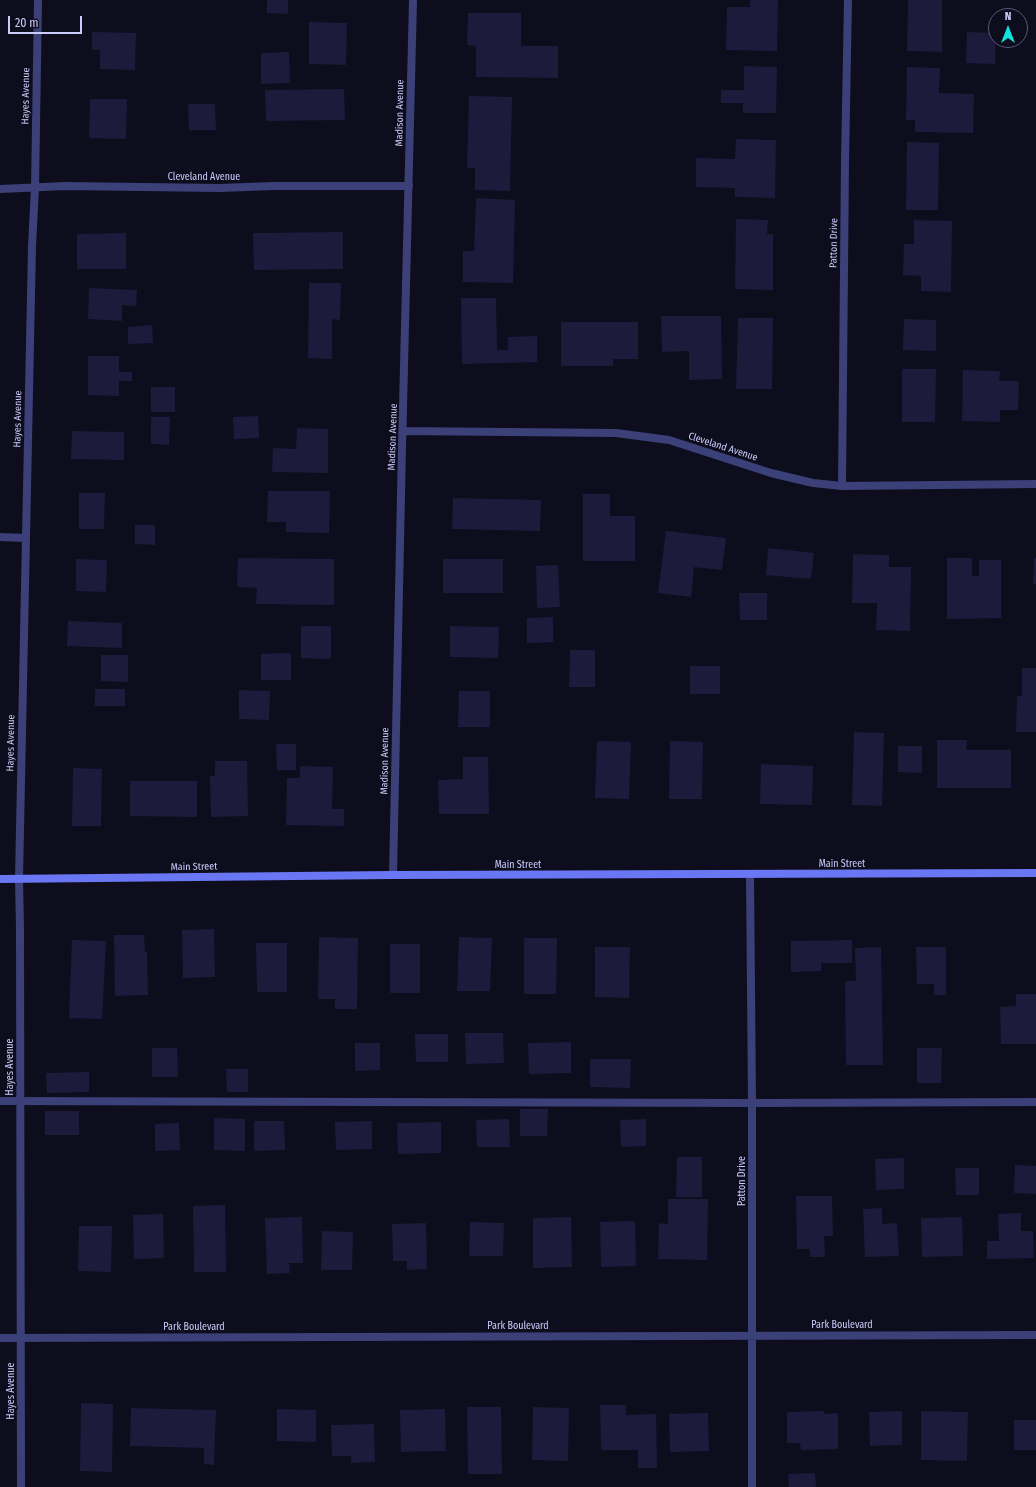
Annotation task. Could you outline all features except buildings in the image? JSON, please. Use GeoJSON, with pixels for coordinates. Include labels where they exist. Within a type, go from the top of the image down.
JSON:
{"type":"FeatureCollection","features":[{"type":"Feature","properties":{"kind":"main road","name":"Main Street"},"geometry":{"type":"LineString","coordinates":[[0,879],[393,875],[1036,873]]}},
{"type":"Feature","properties":{"kind":"street","name":"Hayes Avenue"},"geometry":{"type":"LineString","coordinates":[[21,1487],[19,878],[38,0]]}},
{"type":"Feature","properties":{"kind":"street","name":"Madison Avenue"},"geometry":{"type":"LineString","coordinates":[[393,875],[413,0]]}},
{"type":"Feature","properties":{"kind":"street","name":"Patton Drive"},"geometry":{"type":"LineString","coordinates":[[842,486],[848,0]]}},
{"type":"Feature","properties":{"kind":"street","name":"Cleveland Avenue"},"geometry":{"type":"LineString","coordinates":[[0,189],[65,186],[219,188],[275,186],[409,186]]}},
{"type":"Feature","properties":{"kind":"street","name":"Cleveland Avenue"},"geometry":{"type":"LineString","coordinates":[[403,431],[616,433],[669,440],[771,473],[813,483],[842,486],[1036,484]]}},
{"type":"Feature","properties":{"kind":"street"},"geometry":{"type":"LineString","coordinates":[[0,537],[26,538]]}},
{"type":"Feature","properties":{"kind":"street","name":"Patton Drive"},"geometry":{"type":"LineString","coordinates":[[750,875],[752,1103],[752,1487]]}},
{"type":"Feature","properties":{"kind":"street"},"geometry":{"type":"LineString","coordinates":[[0,1101],[752,1103],[1036,1102]]}},
{"type":"Feature","properties":{"kind":"street","name":"Park Boulevard"},"geometry":{"type":"LineString","coordinates":[[0,1338],[1036,1335]]}}]}
